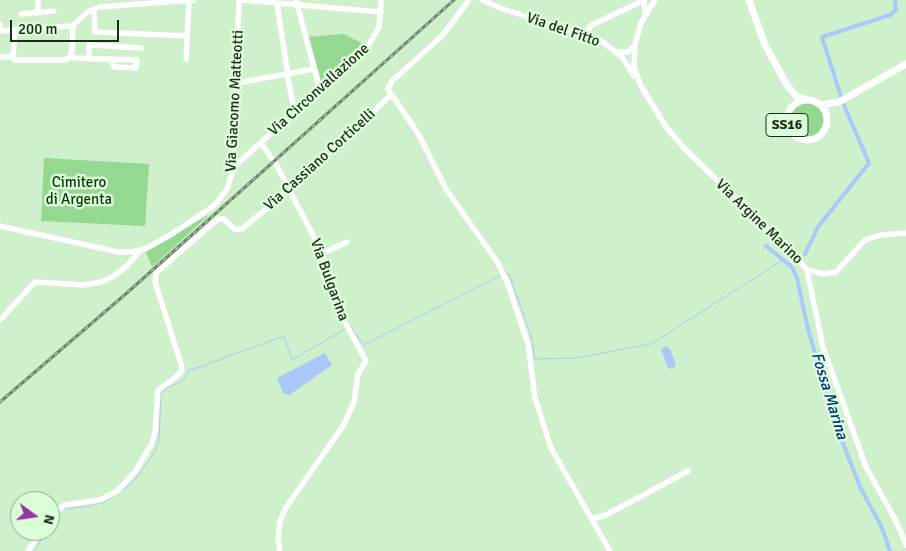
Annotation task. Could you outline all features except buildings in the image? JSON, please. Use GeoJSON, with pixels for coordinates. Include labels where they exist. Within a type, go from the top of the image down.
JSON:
{"type":"FeatureCollection","features":[{"type":"Feature","properties":{"kind":"main road","name":"SS16"},"geometry":{"type":"LineString","coordinates":[[749,0],[765,45],[792,97],[791,106],[786,117],[792,134],[798,138],[810,140],[820,135],[825,129],[827,118],[820,105],[796,96],[787,85]]}},
{"type":"Feature","properties":{"kind":"main road"},"geometry":{"type":"LineString","coordinates":[[827,118],[832,108],[839,102],[906,64]]}},
{"type":"Feature","properties":{"kind":"main road","name":"SS16"},"geometry":{"type":"LineString","coordinates":[[791,106],[806,99]]}},
{"type":"Feature","properties":{"kind":"main road"},"geometry":{"type":"LineString","coordinates":[[820,105],[839,102]]}},
{"type":"Feature","properties":{"kind":"street"},"geometry":{"type":"LineString","coordinates":[[38,0],[38,12]]}},
{"type":"Feature","properties":{"kind":"street"},"geometry":{"type":"LineString","coordinates":[[0,24],[1,31],[73,26],[94,9],[190,0],[186,59]]}},
{"type":"Feature","properties":{"kind":"street"},"geometry":{"type":"LineString","coordinates":[[240,0],[277,4],[297,2],[332,3],[381,12]]}},
{"type":"Feature","properties":{"kind":"street","name":"Via Giacomo Matteotti"},"geometry":{"type":"LineString","coordinates":[[0,226],[118,252],[140,250],[188,225],[216,205],[227,189],[233,170],[240,0]]}},
{"type":"Feature","properties":{"kind":"street","name":"Via Circonvallazione"},"geometry":{"type":"LineString","coordinates":[[233,170],[372,43],[376,35],[381,12],[381,0]]}},
{"type":"Feature","properties":{"kind":"street","name":"Via Cassiano Corticelli"},"geometry":{"type":"LineString","coordinates":[[60,509],[64,505],[100,500],[118,491],[135,472],[152,445],[155,433],[158,390],[176,377],[182,367],[155,282],[158,272],[218,219],[224,219],[234,230],[239,231],[289,190],[390,96],[388,88],[390,84],[438,41],[469,0]]}},
{"type":"Feature","properties":{"kind":"street","name":"Via del Fitto"},"geometry":{"type":"LineString","coordinates":[[482,0],[514,13],[600,40],[624,59],[641,86]]}},
{"type":"Feature","properties":{"kind":"street"},"geometry":{"type":"LineString","coordinates":[[583,34],[592,25],[643,1],[653,1]]}},
{"type":"Feature","properties":{"kind":"street"},"geometry":{"type":"LineString","coordinates":[[643,1],[644,16]]}},
{"type":"Feature","properties":{"kind":"street"},"geometry":{"type":"LineString","coordinates":[[624,59],[634,57],[635,45],[644,16],[653,1]]}},
{"type":"Feature","properties":{"kind":"street"},"geometry":{"type":"LineString","coordinates":[[297,2],[320,90]]}},
{"type":"Feature","properties":{"kind":"street"},"geometry":{"type":"LineString","coordinates":[[277,4],[287,75],[295,112]]}},
{"type":"Feature","properties":{"kind":"street"},"geometry":{"type":"LineString","coordinates":[[94,9],[94,32],[187,36]]}},
{"type":"Feature","properties":{"kind":"street"},"geometry":{"type":"LineString","coordinates":[[21,14],[54,11]]}},
{"type":"Feature","properties":{"kind":"street"},"geometry":{"type":"LineString","coordinates":[[0,57],[13,57],[15,60],[65,60],[71,55],[73,26]]}},
{"type":"Feature","properties":{"kind":"street"},"geometry":{"type":"LineString","coordinates":[[13,57],[15,30]]}},
{"type":"Feature","properties":{"kind":"street"},"geometry":{"type":"LineString","coordinates":[[116,33],[116,46]]}},
{"type":"Feature","properties":{"kind":"street"},"geometry":{"type":"LineString","coordinates":[[627,53],[635,45]]}},
{"type":"Feature","properties":{"kind":"street"},"geometry":{"type":"LineString","coordinates":[[89,59],[89,46],[141,48]]}},
{"type":"Feature","properties":{"kind":"street","name":"Via del Fitto"},"geometry":{"type":"LineString","coordinates":[[615,51],[627,53],[634,57]]}},
{"type":"Feature","properties":{"kind":"street"},"geometry":{"type":"LineString","coordinates":[[71,55],[75,58],[110,60]]}},
{"type":"Feature","properties":{"kind":"street","name":"Via Argine Marino"},"geometry":{"type":"LineString","coordinates":[[634,57],[635,71],[641,86],[666,127],[685,149],[807,270],[823,347],[862,458],[906,545]]}},
{"type":"Feature","properties":{"kind":"street"},"geometry":{"type":"LineString","coordinates":[[237,83],[314,69]]}},
{"type":"Feature","properties":{"kind":"street"},"geometry":{"type":"LineString","coordinates":[[390,96],[419,134],[446,188],[503,274],[528,344],[535,398],[544,429],[566,476],[610,551]]}},
{"type":"Feature","properties":{"kind":"street","name":"Via Bulgarina"},"geometry":{"type":"LineString","coordinates":[[261,143],[276,164],[321,254],[346,328],[364,354],[366,361],[358,374],[354,402],[337,438],[294,493],[285,509],[280,522],[278,538],[280,551]]}},
{"type":"Feature","properties":{"kind":"street","name":"Via Circonvallazione"},"geometry":{"type":"LineString","coordinates":[[234,152],[247,154],[256,148]]}},
{"type":"Feature","properties":{"kind":"street"},"geometry":{"type":"LineString","coordinates":[[807,270],[825,274],[836,272],[865,240],[881,235],[906,233]]}},
{"type":"Feature","properties":{"kind":"street"},"geometry":{"type":"LineString","coordinates":[[321,254],[347,242]]}},
{"type":"Feature","properties":{"kind":"street"},"geometry":{"type":"LineString","coordinates":[[0,320],[35,282],[83,285],[101,282],[128,266],[140,250]]}},
{"type":"Feature","properties":{"kind":"street"},"geometry":{"type":"LineString","coordinates":[[592,519],[606,515],[688,471]]}},
{"type":"Feature","properties":{"kind":"green space"},"geometry":{"type":"Polygon","coordinates":[[[343,34],[366,45],[322,84],[309,37],[343,34]]]}},
{"type":"Feature","properties":{"kind":"green space"},"geometry":{"type":"Polygon","coordinates":[[[807,103],[814,104],[819,108],[823,113],[823,127],[819,132],[814,136],[807,137],[800,136],[795,132],[791,127],[790,120],[791,113],[795,108],[800,104],[807,103]]]}},
{"type":"Feature","properties":{"kind":"green space","name":"Cimitero di Argenta"},"geometry":{"type":"Polygon","coordinates":[[[44,158],[149,164],[145,226],[41,221],[44,158]]]}},
{"type":"Feature","properties":{"kind":"green space"},"geometry":{"type":"Polygon","coordinates":[[[209,215],[152,267],[145,250],[209,215]]]}},
{"type":"Feature","properties":{"kind":"water"},"geometry":{"type":"Polygon","coordinates":[[[666,346],[670,349],[676,365],[672,369],[668,368],[661,349],[666,346]]]}},
{"type":"Feature","properties":{"kind":"water"},"geometry":{"type":"Polygon","coordinates":[[[325,353],[332,365],[289,395],[283,393],[277,378],[325,353]]]}},
{"type":"Feature","properties":{"kind":"waterway"},"geometry":{"type":"LineString","coordinates":[[841,97],[822,37],[890,15],[896,10],[895,0]]}},
{"type":"Feature","properties":{"kind":"waterway"},"geometry":{"type":"LineString","coordinates":[[805,254],[818,227],[869,163],[843,103]]}},
{"type":"Feature","properties":{"kind":"waterway","name":"Fossa Marina"},"geometry":{"type":"LineString","coordinates":[[766,246],[792,267],[797,278],[807,325],[832,415],[860,487],[882,528],[890,551]]}},
{"type":"Feature","properties":{"kind":"waterway"},"geometry":{"type":"LineString","coordinates":[[505,274],[509,274],[531,336],[535,359],[576,358],[651,344],[783,260]]}},
{"type":"Feature","properties":{"kind":"waterway"},"geometry":{"type":"LineString","coordinates":[[350,326],[364,345],[501,275]]}},
{"type":"Feature","properties":{"kind":"waterway"},"geometry":{"type":"LineString","coordinates":[[64,509],[105,502],[133,482],[155,452],[159,440],[161,394],[165,389],[184,380],[189,371],[284,336],[292,360],[347,328]]}},
{"type":"Feature","properties":{"kind":"waterway"},"geometry":{"type":"LineString","coordinates":[[34,551],[40,541]]}},
{"type":"Feature","properties":{"kind":"railway"},"geometry":{"type":"LineString","coordinates":[[0,402],[128,292],[454,0]]}}]}
